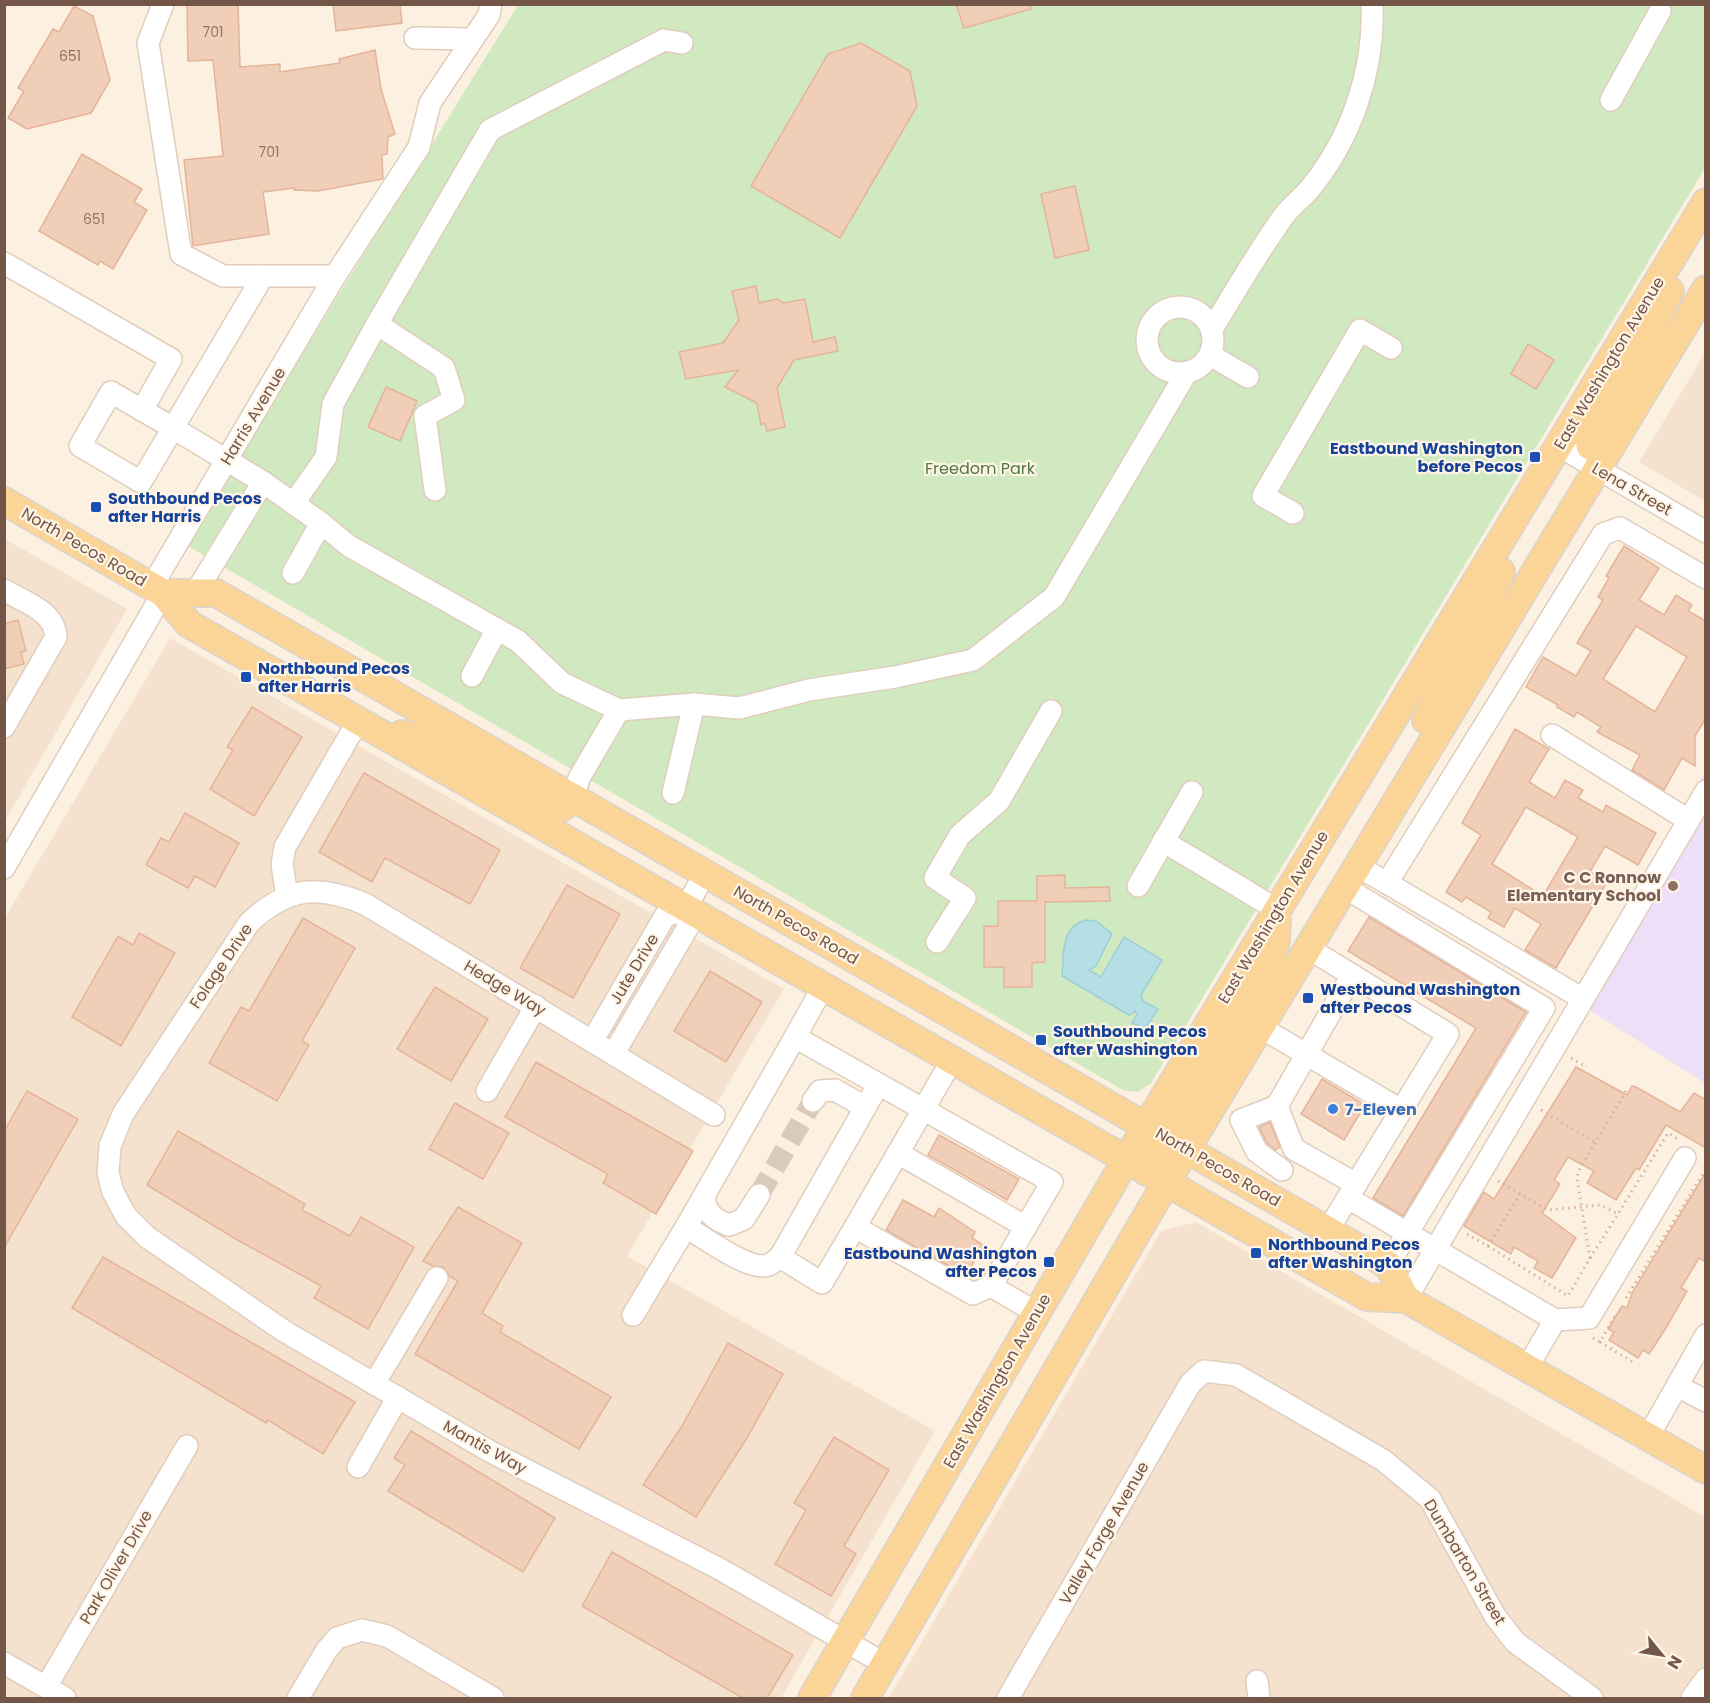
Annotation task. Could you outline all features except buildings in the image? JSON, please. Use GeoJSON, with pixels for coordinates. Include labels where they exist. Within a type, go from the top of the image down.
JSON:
{"type":"FeatureCollection","features":[{"type":"Feature","properties":{"kind":"main road","name":"East Washington Avenue"},"geometry":{"type":"LineString","coordinates":[[1278,910],[1704,204]]}},
{"type":"Feature","properties":{"kind":"main road"},"geometry":{"type":"LineString","coordinates":[[1589,465],[1667,300],[1704,204]]}},
{"type":"Feature","properties":{"kind":"main road","name":"East Washington Avenue"},"geometry":{"type":"LineString","coordinates":[[865,1698],[1147,1171],[1167,1138],[1260,1027],[1402,792],[1589,465],[1706,289]]}},
{"type":"Feature","properties":{"kind":"main road","name":"North Pecos Road"},"geometry":{"type":"LineString","coordinates":[[4,501],[158,590],[189,624],[685,910],[1366,1297],[1406,1299],[1706,1470]]}},
{"type":"Feature","properties":{"kind":"main road"},"geometry":{"type":"LineString","coordinates":[[1402,792],[1424,724],[1510,551],[1512,541],[1508,529]]}},
{"type":"Feature","properties":{"kind":"main road","name":"North Pecos Road"},"geometry":{"type":"LineString","coordinates":[[158,590],[216,593],[1388,1265]]}},
{"type":"Feature","properties":{"kind":"main road"},"geometry":{"type":"LineString","coordinates":[[358,721],[436,744],[549,807],[561,808],[574,798]]}},
{"type":"Feature","properties":{"kind":"main road"},"geometry":{"type":"LineString","coordinates":[[1167,1138],[1264,980],[1276,941],[1278,910]]}},
{"type":"Feature","properties":{"kind":"main road","name":"East Washington Avenue"},"geometry":{"type":"LineString","coordinates":[[812,1698],[1037,1313],[1147,1171],[1167,1138]]}},
{"type":"Feature","properties":{"kind":"main road"},"geometry":{"type":"LineString","coordinates":[[1388,1265],[1406,1299]]}},
{"type":"Feature","properties":{"kind":"street"},"geometry":{"type":"LineString","coordinates":[[164,4],[148,43],[181,254],[223,276],[335,276]]}},
{"type":"Feature","properties":{"kind":"street","name":"Harris Avenue"},"geometry":{"type":"LineString","coordinates":[[4,868],[158,590],[227,459],[335,276],[419,147],[430,103],[489,15],[491,4]]}},
{"type":"Feature","properties":{"kind":"street"},"geometry":{"type":"LineString","coordinates":[[1212,329],[1284,216],[1309,190],[1325,166],[1354,113],[1368,67],[1373,28],[1372,4]]}},
{"type":"Feature","properties":{"kind":"street"},"geometry":{"type":"LineString","coordinates":[[1611,100],[1660,11]]}},
{"type":"Feature","properties":{"kind":"street"},"geometry":{"type":"LineString","coordinates":[[415,38],[473,39]]}},
{"type":"Feature","properties":{"kind":"street"},"geometry":{"type":"LineString","coordinates":[[294,503],[326,457],[333,404],[490,130],[664,40],[682,43]]}},
{"type":"Feature","properties":{"kind":"street"},"geometry":{"type":"LineString","coordinates":[[4,263],[171,359],[142,410]]}},
{"type":"Feature","properties":{"kind":"street"},"geometry":{"type":"LineString","coordinates":[[263,276],[172,428],[141,482],[80,446],[111,392],[172,428],[227,459],[263,482],[349,546],[518,641],[562,683],[619,710],[694,704],[740,708],[809,690],[895,677],[973,660],[1054,597],[1188,372]]}},
{"type":"Feature","properties":{"kind":"street"},"geometry":{"type":"LineString","coordinates":[[1178,307],[1199,312],[1212,329],[1213,344],[1210,355],[1200,367],[1188,372],[1177,373],[1157,364],[1147,345],[1151,324],[1167,309],[1178,307]]}},
{"type":"Feature","properties":{"kind":"street"},"geometry":{"type":"LineString","coordinates":[[377,324],[444,368],[454,400],[424,416],[435,490]]}},
{"type":"Feature","properties":{"kind":"street"},"geometry":{"type":"LineString","coordinates":[[1293,513],[1263,496],[1354,340],[1360,330],[1390,348]]}},
{"type":"Feature","properties":{"kind":"street"},"geometry":{"type":"LineString","coordinates":[[1210,355],[1248,377]]}},
{"type":"Feature","properties":{"kind":"street","name":"Lena Street"},"geometry":{"type":"LineString","coordinates":[[1559,446],[1705,530]]}},
{"type":"Feature","properties":{"kind":"street"},"geometry":{"type":"LineString","coordinates":[[196,592],[263,482]]}},
{"type":"Feature","properties":{"kind":"street"},"geometry":{"type":"LineString","coordinates":[[293,573],[321,523]]}},
{"type":"Feature","properties":{"kind":"street"},"geometry":{"type":"LineString","coordinates":[[1387,883],[1603,534],[1620,528],[1706,578]]}},
{"type":"Feature","properties":{"kind":"street"},"geometry":{"type":"LineString","coordinates":[[4,590],[47,615],[56,626],[56,637],[4,727]]}},
{"type":"Feature","properties":{"kind":"street"},"geometry":{"type":"LineString","coordinates":[[472,676],[497,629]]}},
{"type":"Feature","properties":{"kind":"street"},"geometry":{"type":"LineString","coordinates":[[673,793],[694,704]]}},
{"type":"Feature","properties":{"kind":"street"},"geometry":{"type":"LineString","coordinates":[[574,798],[579,778],[619,710]]}},
{"type":"Feature","properties":{"kind":"street"},"geometry":{"type":"LineString","coordinates":[[938,942],[964,898],[935,878],[960,835],[999,801],[1050,711]]}},
{"type":"Feature","properties":{"kind":"street"},"geometry":{"type":"LineString","coordinates":[[287,897],[282,864],[285,847],[358,721]]}},
{"type":"Feature","properties":{"kind":"street"},"geometry":{"type":"LineString","coordinates":[[1552,735],[1688,820]]}},
{"type":"Feature","properties":{"kind":"street"},"geometry":{"type":"LineString","coordinates":[[1406,1299],[1451,1224],[1563,1053],[1583,999],[1706,791]]}},
{"type":"Feature","properties":{"kind":"street"},"geometry":{"type":"LineString","coordinates":[[1138,886],[1192,792]]}},
{"type":"Feature","properties":{"kind":"street"},"geometry":{"type":"LineString","coordinates":[[1163,841],[1278,910]]}},
{"type":"Feature","properties":{"kind":"street","name":"Jute Drive"},"geometry":{"type":"LineString","coordinates":[[614,1053],[688,927],[685,910],[705,873]]}},
{"type":"Feature","properties":{"kind":"street"},"geometry":{"type":"LineString","coordinates":[[1351,877],[1387,883],[1583,999]]}},
{"type":"Feature","properties":{"kind":"street"},"geometry":{"type":"LineString","coordinates":[[1351,877],[1544,1008],[1388,1265]]}},
{"type":"Feature","properties":{"kind":"street","name":"Hedge Way"},"geometry":{"type":"LineString","coordinates":[[287,897],[302,891],[339,893],[365,904],[714,1115]]}},
{"type":"Feature","properties":{"kind":"street","name":"Folage Drive"},"geometry":{"type":"LineString","coordinates":[[114,1192],[108,1173],[110,1146],[123,1114],[249,923],[268,905],[287,897]]}},
{"type":"Feature","properties":{"kind":"street","name":"Jute Drive"},"geometry":{"type":"LineString","coordinates":[[593,1040],[665,916],[685,910]]}},
{"type":"Feature","properties":{"kind":"street"},"geometry":{"type":"LineString","coordinates":[[1308,948],[1448,1034],[1328,1230]]}},
{"type":"Feature","properties":{"kind":"street"},"geometry":{"type":"LineString","coordinates":[[1282,1170],[1257,1152],[1240,1120],[1277,1106],[1352,975]]}},
{"type":"Feature","properties":{"kind":"street"},"geometry":{"type":"LineString","coordinates":[[633,1315],[823,987]]}},
{"type":"Feature","properties":{"kind":"street"},"geometry":{"type":"LineString","coordinates":[[487,1091],[536,1006]]}},
{"type":"Feature","properties":{"kind":"street"},"geometry":{"type":"LineString","coordinates":[[1260,1027],[1401,1110]]}},
{"type":"Feature","properties":{"kind":"street"},"geometry":{"type":"LineString","coordinates":[[795,1037],[1052,1182],[991,1286],[973,1294],[855,1227]]}},
{"type":"Feature","properties":{"kind":"street"},"geometry":{"type":"LineString","coordinates":[[780,1257],[822,1283],[952,1060]]}},
{"type":"Feature","properties":{"kind":"street"},"geometry":{"type":"LineString","coordinates":[[686,1227],[741,1259],[761,1266],[770,1265],[780,1257],[878,1085]]}},
{"type":"Feature","properties":{"kind":"street"},"geometry":{"type":"LineString","coordinates":[[813,1101],[820,1091],[830,1089],[865,1107]]}},
{"type":"Feature","properties":{"kind":"street"},"geometry":{"type":"LineString","coordinates":[[1277,1106],[1294,1149],[1408,1233],[1555,1320],[1589,1318],[1683,1150]]}},
{"type":"Feature","properties":{"kind":"street"},"geometry":{"type":"LineString","coordinates":[[1268,1196],[1294,1149]]}},
{"type":"Feature","properties":{"kind":"street"},"geometry":{"type":"LineString","coordinates":[[898,1153],[1026,1227]]}},
{"type":"Feature","properties":{"kind":"street","name":"Mantis Way"},"geometry":{"type":"LineString","coordinates":[[114,1192],[126,1216],[147,1237],[284,1331],[491,1452],[718,1568],[885,1664]]}},
{"type":"Feature","properties":{"kind":"street"},"geometry":{"type":"LineString","coordinates":[[705,1194],[707,1211],[713,1218],[729,1225],[744,1219],[759,1195]]}},
{"type":"Feature","properties":{"kind":"street"},"geometry":{"type":"LineString","coordinates":[[374,1384],[437,1278]]}},
{"type":"Feature","properties":{"kind":"street"},"geometry":{"type":"LineString","coordinates":[[991,1286],[1037,1313]]}},
{"type":"Feature","properties":{"kind":"street"},"geometry":{"type":"LineString","coordinates":[[1527,1368],[1555,1320]]}},
{"type":"Feature","properties":{"kind":"street"},"geometry":{"type":"LineString","coordinates":[[1648,1437],[1706,1335]]}},
{"type":"Feature","properties":{"kind":"street","name":"Valley Forge Avenue"},"geometry":{"type":"LineString","coordinates":[[1008,1698],[1190,1384],[1204,1371]]}},
{"type":"Feature","properties":{"kind":"street","name":"Dumbarton Street"},"geometry":{"type":"LineString","coordinates":[[1204,1371],[1236,1375],[1246,1380],[1383,1460],[1431,1499],[1495,1616],[1515,1642],[1592,1698]]}},
{"type":"Feature","properties":{"kind":"street"},"geometry":{"type":"LineString","coordinates":[[1677,1386],[1706,1401]]}},
{"type":"Feature","properties":{"kind":"street"},"geometry":{"type":"LineString","coordinates":[[358,1467],[398,1397]]}},
{"type":"Feature","properties":{"kind":"street","name":"Park Oliver Drive"},"geometry":{"type":"LineString","coordinates":[[46,1688],[187,1446]]}},
{"type":"Feature","properties":{"kind":"street"},"geometry":{"type":"LineString","coordinates":[[298,1698],[326,1651],[337,1638],[362,1630],[387,1636],[493,1698]]}},
{"type":"Feature","properties":{"kind":"street"},"geometry":{"type":"LineString","coordinates":[[4,1663],[65,1698]]}},
{"type":"Feature","properties":{"kind":"street"},"geometry":{"type":"LineString","coordinates":[[1692,1698],[1706,1679]]}},
{"type":"Feature","properties":{"kind":"path"},"geometry":{"type":"LineString","coordinates":[[1563,1053],[1569,1063]]}},
{"type":"Feature","properties":{"kind":"path"},"geometry":{"type":"LineString","coordinates":[[1563,1053],[1587,1067]]}},
{"type":"Feature","properties":{"kind":"path"},"geometry":{"type":"LineString","coordinates":[[1590,1258],[1581,1207],[1578,1172],[1626,1091]]}},
{"type":"Feature","properties":{"kind":"path"},"geometry":{"type":"LineString","coordinates":[[1546,1101],[1540,1110],[1596,1143]]}},
{"type":"Feature","properties":{"kind":"path"},"geometry":{"type":"LineString","coordinates":[[1451,1224],[1568,1296],[1668,1133],[1683,1150]]}},
{"type":"Feature","properties":{"kind":"path"},"geometry":{"type":"LineString","coordinates":[[1498,1181],[1548,1210],[1600,1205],[1618,1214]]}},
{"type":"Feature","properties":{"kind":"path"},"geometry":{"type":"LineString","coordinates":[[1488,1246],[1520,1194]]}},
{"type":"Feature","properties":{"kind":"path"},"geometry":{"type":"LineString","coordinates":[[1600,1342],[1633,1362]]}},
{"type":"Feature","properties":{"kind":"shaded area"},"geometry":{"type":"Polygon","coordinates":[[[1705,353],[1705,501],[1639,462],[1705,353]]]}},
{"type":"Feature","properties":{"kind":"shaded area"},"geometry":{"type":"Polygon","coordinates":[[[5,539],[127,609],[5,821],[5,539]]]}},
{"type":"Feature","properties":{"kind":"shaded area"},"geometry":{"type":"Polygon","coordinates":[[[170,638],[784,989],[627,1256],[935,1431],[781,1698],[5,1698],[5,918],[170,638]]]}},
{"type":"Feature","properties":{"kind":"shaded area","name":"C C Ronnow Elementary School"},"geometry":{"type":"Polygon","coordinates":[[[1705,772],[1705,1083],[1575,1001],[1705,772]]]}},
{"type":"Feature","properties":{"kind":"shaded area"},"geometry":{"type":"Polygon","coordinates":[[[1196,1222],[1705,1517],[1705,1698],[889,1698],[1161,1231],[1196,1222]]]}},
{"type":"Feature","properties":{"kind":"green space","name":"Freedom Park"},"geometry":{"type":"Polygon","coordinates":[[[518,5],[1705,5],[1705,168],[1151,1083],[1138,1092],[1123,1090],[181,542],[309,343],[518,5]]]}},
{"type":"Feature","properties":{"kind":"water"},"geometry":{"type":"Polygon","coordinates":[[[1086,920],[1096,921],[1112,934],[1096,966],[1089,970],[1101,977],[1124,937],[1162,960],[1141,995],[1143,1001],[1158,1009],[1145,1029],[1132,1023],[1137,1015],[1135,1011],[1129,1015],[1062,976],[1065,943],[1068,935],[1078,924],[1086,920]]]}},
{"type":"Feature","properties":{"kind":"tunnel"},"geometry":{"type":"LineString","coordinates":[[759,1195],[813,1101]]}},
{"type":"Feature","properties":{"kind":"place","name":"Eastbound Washington before Pecos"},"geometry":{"type":"Point","coordinates":[1535,457]}},
{"type":"Feature","properties":{"kind":"place","name":"Southbound Pecos after Harris"},"geometry":{"type":"Point","coordinates":[96,507]}},
{"type":"Feature","properties":{"kind":"place","name":"Northbound Pecos after Harris"},"geometry":{"type":"Point","coordinates":[246,677]}},
{"type":"Feature","properties":{"kind":"place","name":"C C Ronnow Elementary School"},"geometry":{"type":"Point","coordinates":[1673,886]}},
{"type":"Feature","properties":{"kind":"place","name":"Westbound Washington after Pecos"},"geometry":{"type":"Point","coordinates":[1308,998]}},
{"type":"Feature","properties":{"kind":"place","name":"Southbound Pecos after Washington"},"geometry":{"type":"Point","coordinates":[1041,1040]}},
{"type":"Feature","properties":{"kind":"place","name":"7-Eleven"},"geometry":{"type":"Point","coordinates":[1333,1109]}},
{"type":"Feature","properties":{"kind":"place","name":"Northbound Pecos after Washington"},"geometry":{"type":"Point","coordinates":[1256,1253]}},
{"type":"Feature","properties":{"kind":"place","name":"Eastbound Washington after Pecos"},"geometry":{"type":"Point","coordinates":[1049,1262]}}]}
